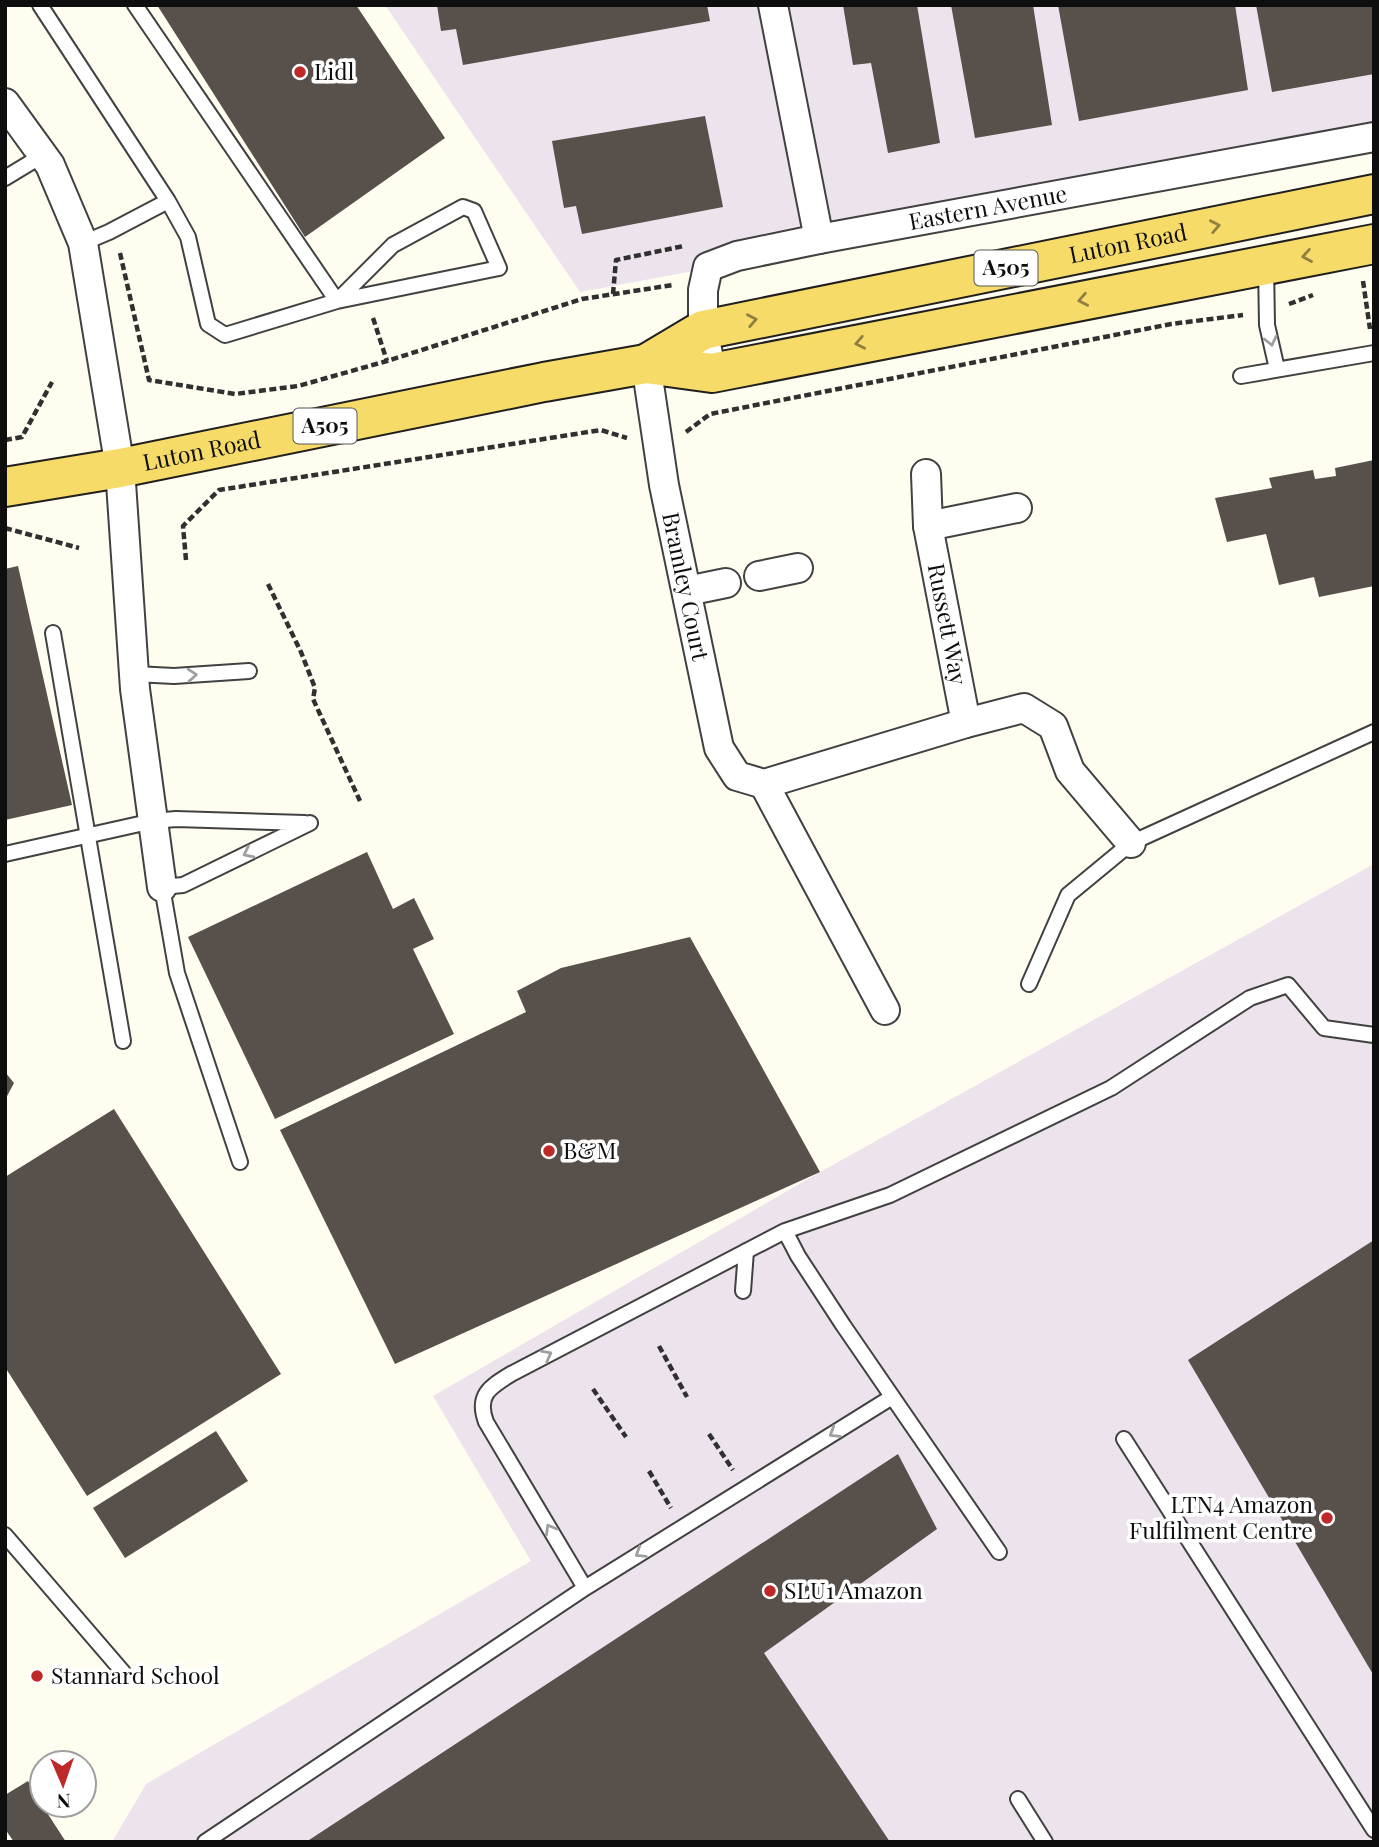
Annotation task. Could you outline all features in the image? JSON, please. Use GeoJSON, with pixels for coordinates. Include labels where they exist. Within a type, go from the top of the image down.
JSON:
{"type":"FeatureCollection","features":[{"type":"Feature","properties":{"kind":"main road","name":"Luton Road"},"geometry":{"type":"LineString","coordinates":[[646,364],[703,330],[1374,194]]}},
{"type":"Feature","properties":{"kind":"main road","name":"Luton Road"},"geometry":{"type":"LineString","coordinates":[[5,487],[120,468],[544,382],[646,364],[712,373],[1266,264],[1368,261]]}},
{"type":"Feature","properties":{"kind":"street"},"geometry":{"type":"LineString","coordinates":[[773,5],[819,239]]}},
{"type":"Feature","properties":{"kind":"street"},"geometry":{"type":"LineString","coordinates":[[5,103],[50,164],[83,243],[120,468],[135,689],[162,887]]}},
{"type":"Feature","properties":{"kind":"street","name":"Eastern Avenue"},"geometry":{"type":"LineString","coordinates":[[712,373],[703,330],[703,290],[708,267],[737,256],[1374,137]]}},
{"type":"Feature","properties":{"kind":"street","name":"Bramley Court"},"geometry":{"type":"LineString","coordinates":[[646,364],[664,485],[719,748],[737,776],[764,784]]}},
{"type":"Feature","properties":{"kind":"street","name":"Russett Way"},"geometry":{"type":"LineString","coordinates":[[926,474],[928,526],[966,723]]}},
{"type":"Feature","properties":{"kind":"street"},"geometry":{"type":"LineString","coordinates":[[928,526],[1017,509]]}},
{"type":"Feature","properties":{"kind":"street"},"geometry":{"type":"LineString","coordinates":[[759,576],[799,568]]}},
{"type":"Feature","properties":{"kind":"street"},"geometry":{"type":"LineString","coordinates":[[687,591],[726,583]]}},
{"type":"Feature","properties":{"kind":"street"},"geometry":{"type":"LineString","coordinates":[[885,1010],[764,784],[1024,708],[1053,726],[1070,771],[1131,843]]}},
{"type":"Feature","properties":{"kind":"lane"},"geometry":{"type":"LineString","coordinates":[[40,5],[168,201],[188,237],[208,324],[225,335],[337,301],[499,268],[474,211],[463,207],[393,246],[337,301]]}},
{"type":"Feature","properties":{"kind":"lane"},"geometry":{"type":"LineString","coordinates":[[135,5],[337,301]]}},
{"type":"Feature","properties":{"kind":"lane"},"geometry":{"type":"LineString","coordinates":[[5,178],[43,155]]}},
{"type":"Feature","properties":{"kind":"lane"},"geometry":{"type":"LineString","coordinates":[[83,243],[168,201]]}},
{"type":"Feature","properties":{"kind":"lane"},"geometry":{"type":"LineString","coordinates":[[1266,264],[1267,325],[1278,369]]}},
{"type":"Feature","properties":{"kind":"lane"},"geometry":{"type":"LineString","coordinates":[[1241,376],[1374,353]]}},
{"type":"Feature","properties":{"kind":"lane"},"geometry":{"type":"LineString","coordinates":[[53,633],[123,1041]]}},
{"type":"Feature","properties":{"kind":"lane"},"geometry":{"type":"LineString","coordinates":[[135,674],[174,676],[249,671]]}},
{"type":"Feature","properties":{"kind":"lane"},"geometry":{"type":"LineString","coordinates":[[1029,984],[1068,895],[1131,843],[1374,732]]}},
{"type":"Feature","properties":{"kind":"lane"},"geometry":{"type":"LineString","coordinates":[[5,854],[153,821],[176,819],[310,823],[183,885],[162,887],[177,973],[240,1162]]}},
{"type":"Feature","properties":{"kind":"lane"},"geometry":{"type":"LineString","coordinates":[[584,1588],[486,1422],[483,1399],[488,1391],[511,1374],[785,1231],[890,1195],[1111,1088],[1250,998],[1288,985],[1324,1028],[1374,1035]]}},
{"type":"Feature","properties":{"kind":"lane"},"geometry":{"type":"LineString","coordinates":[[785,1231],[798,1256],[891,1397],[999,1552]]}},
{"type":"Feature","properties":{"kind":"lane"},"geometry":{"type":"LineString","coordinates":[[743,1291],[746,1251]]}},
{"type":"Feature","properties":{"kind":"lane"},"geometry":{"type":"LineString","coordinates":[[205,1842],[584,1588],[891,1397]]}},
{"type":"Feature","properties":{"kind":"lane"},"geometry":{"type":"LineString","coordinates":[[1124,1438],[1374,1830]]}},
{"type":"Feature","properties":{"kind":"lane"},"geometry":{"type":"LineString","coordinates":[[5,1535],[123,1672]]}},
{"type":"Feature","properties":{"kind":"lane"},"geometry":{"type":"LineString","coordinates":[[1018,1799],[1045,1842]]}},
{"type":"Feature","properties":{"kind":"path"},"geometry":{"type":"LineString","coordinates":[[120,249],[149,380],[235,394]]}},
{"type":"Feature","properties":{"kind":"path"},"geometry":{"type":"LineString","coordinates":[[1368,261],[1370,328]]}},
{"type":"Feature","properties":{"kind":"path"},"geometry":{"type":"LineString","coordinates":[[366,295],[387,361]]}},
{"type":"Feature","properties":{"kind":"path"},"geometry":{"type":"LineString","coordinates":[[685,433],[710,414],[1171,324],[1251,314]]}},
{"type":"Feature","properties":{"kind":"path"},"geometry":{"type":"LineString","coordinates":[[5,440],[22,437],[52,382]]}},
{"type":"Feature","properties":{"kind":"path"},"geometry":{"type":"LineString","coordinates":[[186,560],[183,526],[219,490],[601,430],[638,442]]}},
{"type":"Feature","properties":{"kind":"path"},"geometry":{"type":"LineString","coordinates":[[5,528],[79,548]]}},
{"type":"Feature","properties":{"kind":"path"},"geometry":{"type":"LineString","coordinates":[[268,584],[301,652],[315,688],[313,699],[360,801]]}},
{"type":"Feature","properties":{"kind":"path"},"geometry":{"type":"LineString","coordinates":[[659,1346],[687,1397]]}},
{"type":"Feature","properties":{"kind":"path"},"geometry":{"type":"LineString","coordinates":[[593,1389],[626,1437]]}},
{"type":"Feature","properties":{"kind":"path"},"geometry":{"type":"LineString","coordinates":[[709,1434],[737,1476]]}},
{"type":"Feature","properties":{"kind":"path"},"geometry":{"type":"LineString","coordinates":[[649,1471],[673,1512]]}},
{"type":"Feature","properties":{"kind":"shaded area"},"geometry":{"type":"Polygon","coordinates":[[[385,5],[1374,5],[1374,145],[580,292],[385,5]]]}},
{"type":"Feature","properties":{"kind":"shaded area"},"geometry":{"type":"Polygon","coordinates":[[[1374,864],[1374,1842],[112,1842],[146,1784],[531,1561],[433,1396],[820,1172],[1374,864]]]}},
{"type":"Feature","properties":{"kind":"building","name":"Lidl"},"geometry":{"type":"Polygon","coordinates":[[[157,5],[356,5],[445,138],[305,237],[157,5]]]}},
{"type":"Feature","properties":{"kind":"building"},"geometry":{"type":"Polygon","coordinates":[[[437,5],[707,5],[710,21],[463,65],[456,29],[441,31],[437,5]]]}},
{"type":"Feature","properties":{"kind":"building"},"geometry":{"type":"Polygon","coordinates":[[[843,5],[917,5],[940,143],[888,153],[871,63],[853,65],[843,5]]]}},
{"type":"Feature","properties":{"kind":"building"},"geometry":{"type":"Polygon","coordinates":[[[951,5],[1033,5],[1052,125],[975,138],[951,5]]]}},
{"type":"Feature","properties":{"kind":"building"},"geometry":{"type":"Polygon","coordinates":[[[1058,5],[1235,5],[1248,90],[1079,121],[1058,5]]]}},
{"type":"Feature","properties":{"kind":"building"},"geometry":{"type":"Polygon","coordinates":[[[1256,5],[1374,5],[1374,74],[1272,92],[1256,5]]]}},
{"type":"Feature","properties":{"kind":"building"},"geometry":{"type":"Polygon","coordinates":[[[705,116],[723,207],[582,234],[576,206],[564,208],[552,141],[705,116]]]}},
{"type":"Feature","properties":{"kind":"building"},"geometry":{"type":"Polygon","coordinates":[[[1374,460],[1374,586],[1319,597],[1314,577],[1279,585],[1266,534],[1227,542],[1215,498],[1272,488],[1269,478],[1313,470],[1315,479],[1336,476],[1335,468],[1374,460]]]}},
{"type":"Feature","properties":{"kind":"building"},"geometry":{"type":"Polygon","coordinates":[[[18,566],[72,805],[5,820],[5,569],[18,566]]]}},
{"type":"Feature","properties":{"kind":"building"},"geometry":{"type":"Polygon","coordinates":[[[367,852],[393,909],[414,898],[434,939],[413,949],[454,1034],[275,1119],[188,937],[367,852]]]}},
{"type":"Feature","properties":{"kind":"building","name":"B&M"},"geometry":{"type":"Polygon","coordinates":[[[690,937],[820,1172],[395,1364],[280,1130],[526,1012],[517,991],[561,968],[690,937]]]}},
{"type":"Feature","properties":{"kind":"building"},"geometry":{"type":"Polygon","coordinates":[[[5,1072],[14,1083],[5,1100],[5,1072]]]}},
{"type":"Feature","properties":{"kind":"building"},"geometry":{"type":"Polygon","coordinates":[[[114,1109],[281,1374],[87,1496],[5,1367],[5,1177],[114,1109]]]}},
{"type":"Feature","properties":{"kind":"building","name":"LTN4 Amazon Fulfilment Centre"},"geometry":{"type":"Polygon","coordinates":[[[1374,1240],[1374,1676],[1188,1360],[1374,1240]]]}},
{"type":"Feature","properties":{"kind":"building"},"geometry":{"type":"Polygon","coordinates":[[[216,1431],[248,1481],[125,1558],[93,1508],[216,1431]]]}},
{"type":"Feature","properties":{"kind":"building","name":"SLU1 Amazon"},"geometry":{"type":"Polygon","coordinates":[[[898,1454],[937,1529],[764,1653],[890,1842],[306,1842],[898,1454]]]}},
{"type":"Feature","properties":{"kind":"building"},"geometry":{"type":"Polygon","coordinates":[[[28,1781],[28,1819],[51,1819],[66,1842],[14,1842],[5,1829],[5,1795],[28,1781]]]}},
{"type":"Feature","properties":{"kind":"place","name":"Lidl"},"geometry":{"type":"Point","coordinates":[300,72]}},
{"type":"Feature","properties":{"kind":"place","name":"B&M"},"geometry":{"type":"Point","coordinates":[549,1151]}},
{"type":"Feature","properties":{"kind":"place","name":"LTN4 Amazon Fulfilment Centre"},"geometry":{"type":"Point","coordinates":[1327,1518]}},
{"type":"Feature","properties":{"kind":"place","name":"SLU1 Amazon"},"geometry":{"type":"Point","coordinates":[770,1591]}},
{"type":"Feature","properties":{"kind":"place","name":"Stannard School"},"geometry":{"type":"Point","coordinates":[37,1676]}}]}
